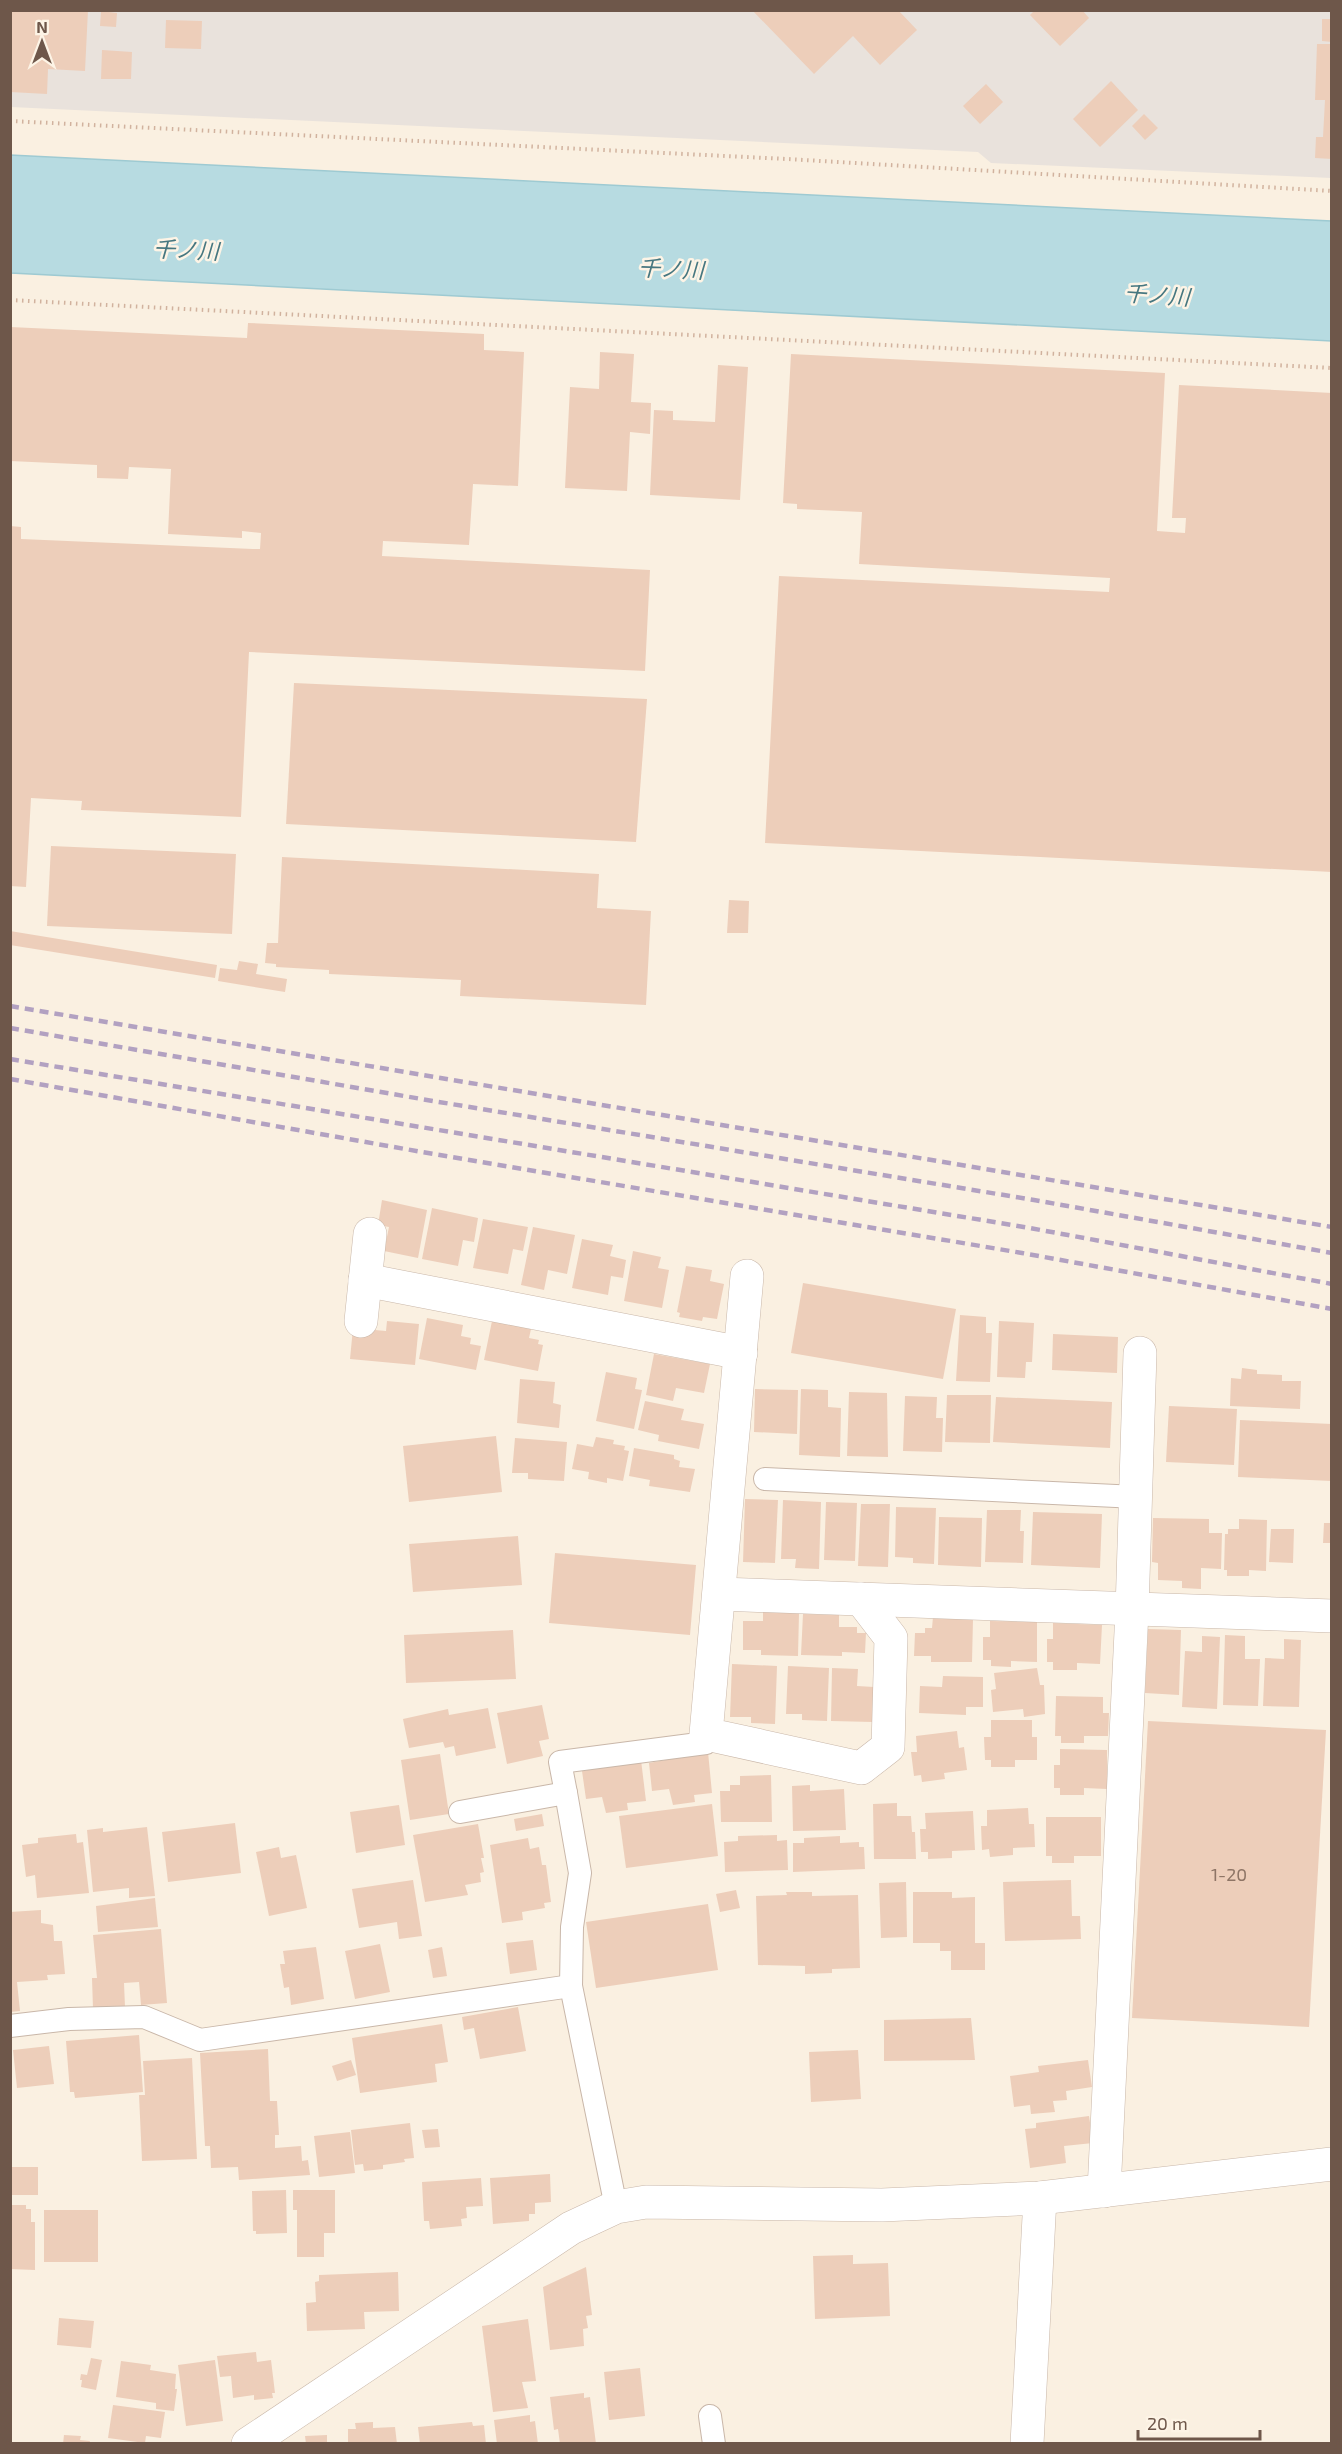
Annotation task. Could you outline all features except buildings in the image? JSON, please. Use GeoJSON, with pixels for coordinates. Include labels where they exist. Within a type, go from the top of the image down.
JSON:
{"type":"FeatureCollection","features":[{"type":"Feature","properties":{"kind":"street"},"geometry":{"type":"LineString","coordinates":[[361,1321],[370,1234]]}},
{"type":"Feature","properties":{"kind":"street"},"geometry":{"type":"LineString","coordinates":[[747,1276],[706,1734],[861,1768],[888,1747],[891,1638],[861,1599]]}},
{"type":"Feature","properties":{"kind":"street"},"geometry":{"type":"LineString","coordinates":[[365,1280],[741,1353]]}},
{"type":"Feature","properties":{"kind":"street"},"geometry":{"type":"LineString","coordinates":[[1104,2191],[1137,1497],[1140,1353]]}},
{"type":"Feature","properties":{"kind":"street"},"geometry":{"type":"LineString","coordinates":[[719,1594],[1132,1611],[1332,1616]]}},
{"type":"Feature","properties":{"kind":"street"},"geometry":{"type":"LineString","coordinates":[[248,2444],[571,2228],[616,2207],[646,2202],[882,2205],[1040,2198],[1332,2164]]}},
{"type":"Feature","properties":{"kind":"street"},"geometry":{"type":"LineString","coordinates":[[1027,2444],[1040,2198]]}},
{"type":"Feature","properties":{"kind":"lane"},"geometry":{"type":"LineString","coordinates":[[765,1479],[1137,1497]]}},
{"type":"Feature","properties":{"kind":"lane"},"geometry":{"type":"LineString","coordinates":[[616,2207],[571,1986],[572,1927],[580,1874],[560,1762],[706,1743],[706,1734]]}},
{"type":"Feature","properties":{"kind":"lane"},"geometry":{"type":"LineString","coordinates":[[460,1812],[566,1793]]}},
{"type":"Feature","properties":{"kind":"lane"},"geometry":{"type":"LineString","coordinates":[[10,2026],[69,2019],[144,2017],[200,2040],[571,1986]]}},
{"type":"Feature","properties":{"kind":"lane"},"geometry":{"type":"LineString","coordinates":[[710,2416],[714,2444]]}},
{"type":"Feature","properties":{"kind":"path"},"geometry":{"type":"LineString","coordinates":[[10,121],[787,159],[1332,191]]}},
{"type":"Feature","properties":{"kind":"path"},"geometry":{"type":"LineString","coordinates":[[10,300],[1332,368]]}},
{"type":"Feature","properties":{"kind":"shaded area"},"geometry":{"type":"Polygon","coordinates":[[[11,11],[1331,11],[1331,178],[991,163],[978,152],[11,107],[11,11]]]}},
{"type":"Feature","properties":{"kind":"water","name":"千ノ川"},"geometry":{"type":"Polygon","coordinates":[[[10,155],[1331,221],[1331,341],[11,273],[10,155]]]}},
{"type":"Feature","properties":{"kind":"railway"},"geometry":{"type":"LineString","coordinates":[[10,1006],[1332,1227]]}},
{"type":"Feature","properties":{"kind":"railway"},"geometry":{"type":"LineString","coordinates":[[10,1028],[433,1101],[1034,1200],[1332,1253]]}},
{"type":"Feature","properties":{"kind":"railway"},"geometry":{"type":"LineString","coordinates":[[10,1059],[1030,1228],[1332,1284]]}},
{"type":"Feature","properties":{"kind":"railway"},"geometry":{"type":"LineString","coordinates":[[10,1079],[422,1152],[1022,1253],[1332,1309]]}}]}
